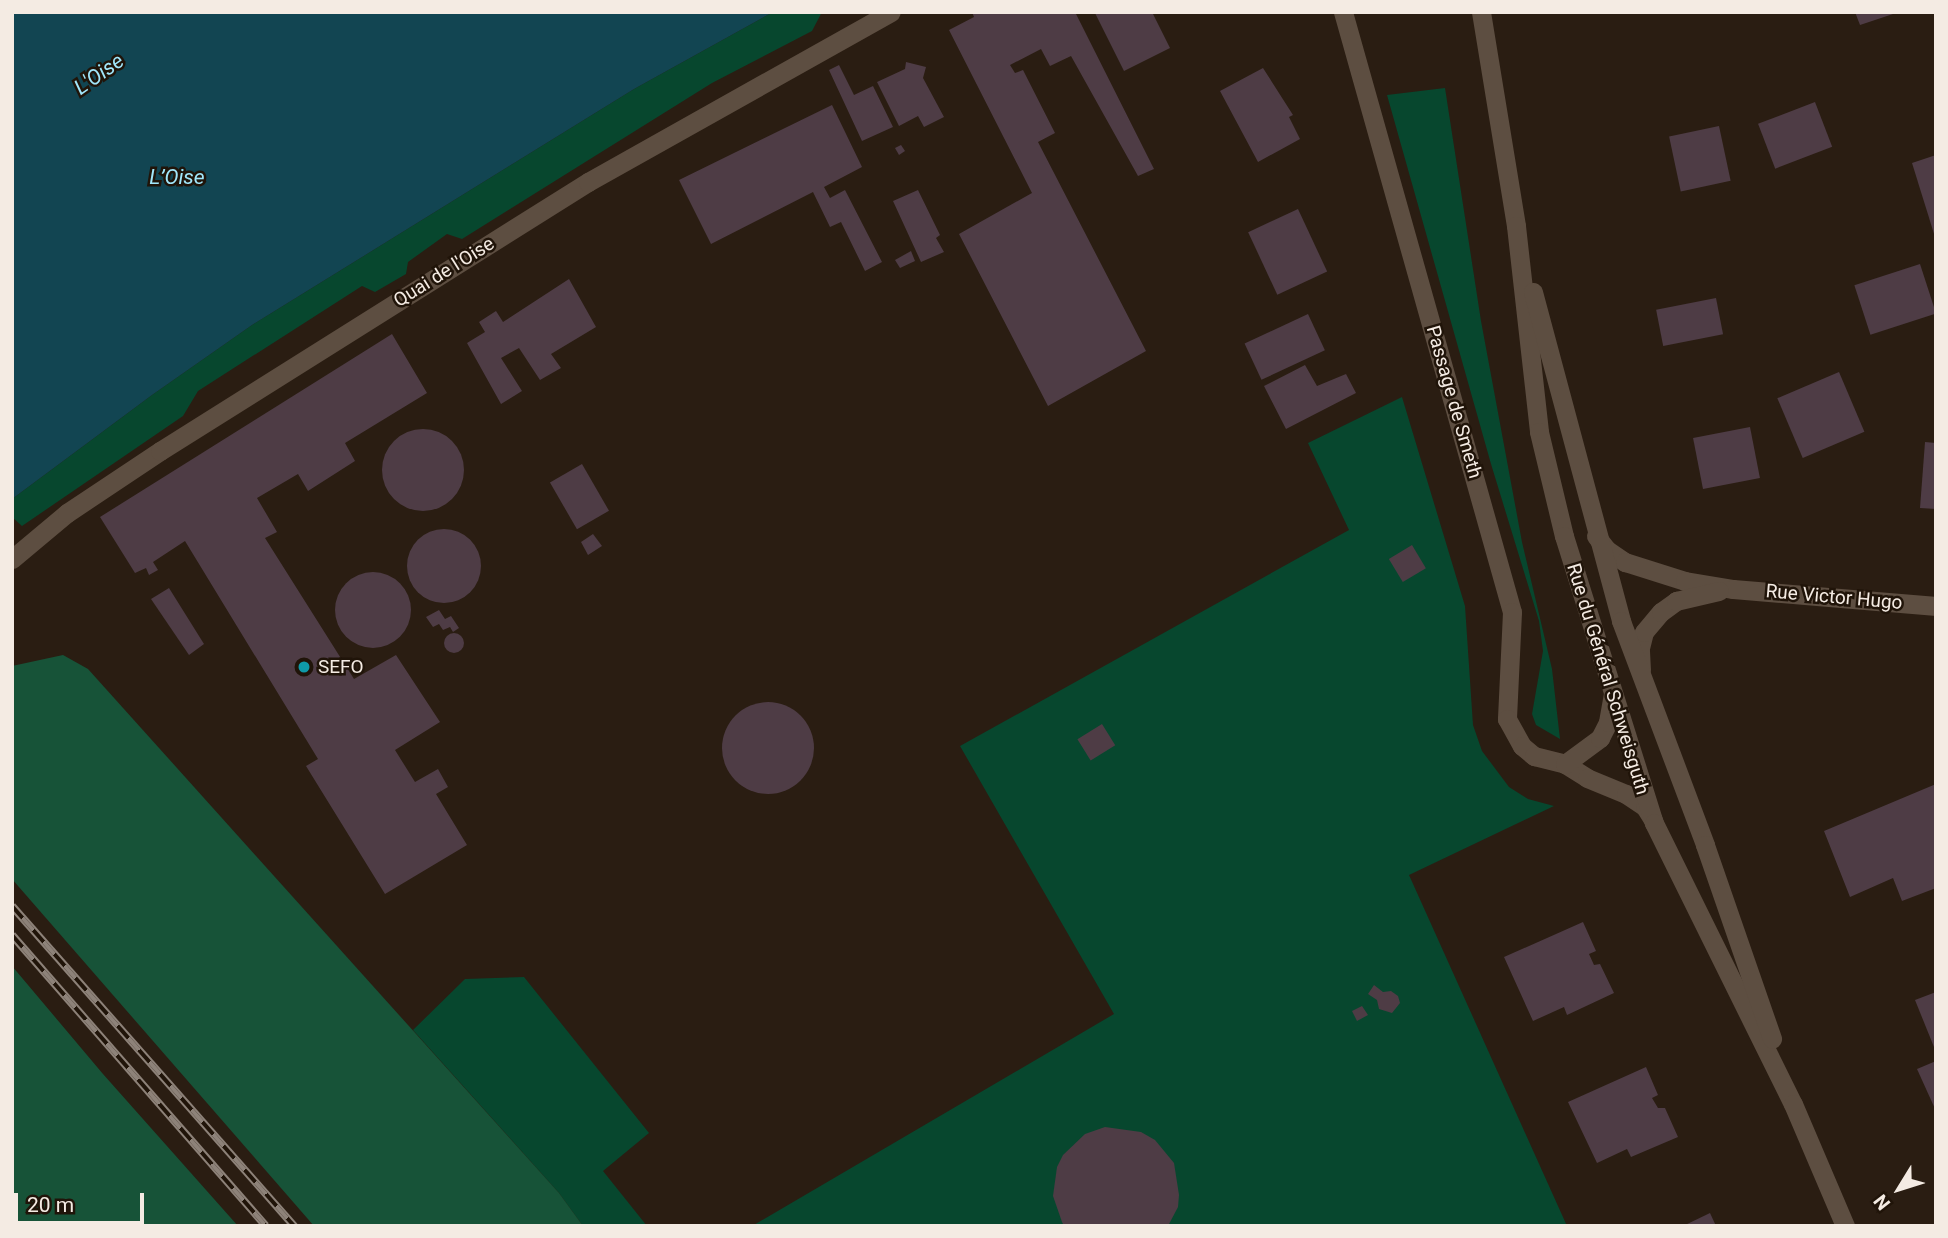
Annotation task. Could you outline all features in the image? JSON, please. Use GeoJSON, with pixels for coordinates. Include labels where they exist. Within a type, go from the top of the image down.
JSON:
{"type":"FeatureCollection","features":[{"type":"Feature","properties":{"kind":"street","name":"Quai de l'Oise"},"geometry":{"type":"LineString","coordinates":[[12,559],[67,513],[160,451],[588,182],[891,12]]}},
{"type":"Feature","properties":{"kind":"street","name":"Passage de Smeth"},"geometry":{"type":"LineString","coordinates":[[1343,12],[1512,612],[1507,719],[1522,746],[1534,756],[1566,764],[1638,801],[1654,823]]}},
{"type":"Feature","properties":{"kind":"street","name":"Rue du Général Schweisguth"},"geometry":{"type":"LineString","coordinates":[[1481,12],[1517,226],[1539,432],[1564,536],[1654,823],[1793,1104],[1845,1226]]}},
{"type":"Feature","properties":{"kind":"street","name":"Rue du Général Schweisguth"},"geometry":{"type":"LineString","coordinates":[[1517,226],[1596,535],[1642,681],[1719,884],[1793,1104]]}},
{"type":"Feature","properties":{"kind":"street","name":"Rue Victor Hugo"},"geometry":{"type":"LineString","coordinates":[[1596,535],[1607,550],[1644,569],[1733,589],[1936,606]]}},
{"type":"Feature","properties":{"kind":"street","name":"Rue Victor Hugo"},"geometry":{"type":"LineString","coordinates":[[1642,681],[1641,641],[1644,632],[1661,612],[1676,601],[1733,589]]}},
{"type":"Feature","properties":{"kind":"street"},"geometry":{"type":"LineString","coordinates":[[1566,764],[1600,738],[1608,722],[1613,695]]}},
{"type":"Feature","properties":{"kind":"green space"},"geometry":{"type":"Polygon","coordinates":[[[773,12],[822,12],[812,31],[712,83],[462,239],[447,234],[408,262],[406,274],[375,292],[362,286],[198,391],[183,416],[22,526],[12,517],[12,499],[252,325],[634,89],[773,12]]]}},
{"type":"Feature","properties":{"kind":"green space"},"geometry":{"type":"Polygon","coordinates":[[[1445,88],[1481,321],[1522,542],[1552,669],[1560,739],[1536,725],[1532,714],[1543,651],[1539,621],[1491,464],[1387,95],[1445,88]]]}},
{"type":"Feature","properties":{"kind":"green space"},"geometry":{"type":"Polygon","coordinates":[[[1402,397],[1465,606],[1473,725],[1482,751],[1509,787],[1528,799],[1554,806],[1409,875],[1567,1226],[752,1226],[1114,1014],[960,746],[1349,530],[1308,443],[1402,397]]]}},
{"type":"Feature","properties":{"kind":"green space"},"geometry":{"type":"Polygon","coordinates":[[[63,655],[88,669],[559,1193],[583,1226],[314,1226],[12,879],[12,666],[63,655]]]}},
{"type":"Feature","properties":{"kind":"green space"},"geometry":{"type":"Polygon","coordinates":[[[12,966],[103,1074],[238,1226],[12,1226],[12,966]]]}},
{"type":"Feature","properties":{"kind":"green space"},"geometry":{"type":"Polygon","coordinates":[[[524,977],[649,1133],[603,1171],[647,1226],[583,1226],[559,1193],[413,1030],[465,979],[524,977]]]}},
{"type":"Feature","properties":{"kind":"water","name":"L’Oise"},"geometry":{"type":"Polygon","coordinates":[[[12,12],[773,12],[634,89],[252,325],[12,499],[12,12]]]}},
{"type":"Feature","properties":{"kind":"building"},"geometry":{"type":"Polygon","coordinates":[[[972,12],[1075,12],[1154,169],[1138,176],[1071,56],[1050,66],[1041,49],[1010,65],[1015,73],[1023,70],[1055,133],[1038,142],[1146,351],[1048,406],[959,234],[1032,193],[949,30],[974,17],[972,12]]]}},
{"type":"Feature","properties":{"kind":"building"},"geometry":{"type":"Polygon","coordinates":[[[1152,12],[1170,48],[1124,71],[1095,13],[1152,12]]]}},
{"type":"Feature","properties":{"kind":"building"},"geometry":{"type":"Polygon","coordinates":[[[1855,12],[1896,12],[1896,13],[1860,25],[1855,12]]]}},
{"type":"Feature","properties":{"kind":"building"},"geometry":{"type":"Polygon","coordinates":[[[906,62],[926,67],[923,78],[944,117],[924,127],[918,116],[899,126],[877,82],[905,69],[906,62]]]}},
{"type":"Feature","properties":{"kind":"building"},"geometry":{"type":"Polygon","coordinates":[[[839,65],[854,95],[873,86],[893,127],[862,141],[829,70],[839,65]]]}},
{"type":"Feature","properties":{"kind":"building"},"geometry":{"type":"Polygon","coordinates":[[[1263,68],[1293,115],[1289,117],[1300,139],[1258,162],[1220,91],[1263,68]]]}},
{"type":"Feature","properties":{"kind":"building"},"geometry":{"type":"Polygon","coordinates":[[[1815,102],[1832,147],[1775,169],[1758,124],[1815,102]]]}},
{"type":"Feature","properties":{"kind":"building"},"geometry":{"type":"Polygon","coordinates":[[[832,105],[862,167],[824,187],[830,198],[845,190],[882,262],[865,271],[841,222],[830,227],[813,192],[711,244],[679,180],[832,105]]]}},
{"type":"Feature","properties":{"kind":"building"},"geometry":{"type":"Polygon","coordinates":[[[1719,126],[1731,181],[1681,191],[1669,137],[1719,126]]]}},
{"type":"Feature","properties":{"kind":"building"},"geometry":{"type":"Polygon","coordinates":[[[901,145],[905,151],[899,155],[895,148],[901,145]]]}},
{"type":"Feature","properties":{"kind":"building"},"geometry":{"type":"Polygon","coordinates":[[[1936,155],[1936,237],[1935,237],[1912,163],[1936,155]]]}},
{"type":"Feature","properties":{"kind":"building"},"geometry":{"type":"Polygon","coordinates":[[[918,190],[940,235],[936,238],[944,252],[921,262],[893,201],[918,190]]]}},
{"type":"Feature","properties":{"kind":"building"},"geometry":{"type":"Polygon","coordinates":[[[1298,209],[1327,272],[1277,295],[1248,232],[1298,209]]]}},
{"type":"Feature","properties":{"kind":"building"},"geometry":{"type":"Polygon","coordinates":[[[911,251],[915,261],[900,268],[895,260],[911,251]]]}},
{"type":"Feature","properties":{"kind":"building"},"geometry":{"type":"Polygon","coordinates":[[[1920,264],[1936,313],[1870,335],[1854,285],[1920,264]]]}},
{"type":"Feature","properties":{"kind":"building"},"geometry":{"type":"Polygon","coordinates":[[[569,279],[596,327],[551,354],[561,368],[540,380],[519,348],[501,358],[522,391],[501,404],[467,343],[485,332],[479,322],[496,311],[503,322],[569,279]]]}},
{"type":"Feature","properties":{"kind":"building"},"geometry":{"type":"Polygon","coordinates":[[[1716,298],[1723,334],[1663,346],[1656,310],[1716,298]]]}},
{"type":"Feature","properties":{"kind":"building"},"geometry":{"type":"Polygon","coordinates":[[[1308,314],[1325,350],[1261,380],[1245,344],[1308,314]]]}},
{"type":"Feature","properties":{"kind":"building","name":"SEFO"},"geometry":{"type":"Polygon","coordinates":[[[392,334],[427,393],[345,443],[355,461],[308,491],[298,474],[257,498],[277,532],[265,538],[354,679],[396,655],[440,722],[395,750],[415,782],[438,769],[448,787],[436,794],[467,845],[385,894],[306,766],[318,759],[185,541],[153,562],[158,570],[149,575],[146,568],[135,573],[100,517],[392,334]]]}},
{"type":"Feature","properties":{"kind":"building"},"geometry":{"type":"Polygon","coordinates":[[[1305,365],[1317,386],[1346,374],[1356,393],[1286,429],[1264,386],[1305,365]]]}},
{"type":"Feature","properties":{"kind":"building"},"geometry":{"type":"Polygon","coordinates":[[[1839,372],[1864,432],[1803,458],[1777,398],[1839,372]]]}},
{"type":"Feature","properties":{"kind":"building"},"geometry":{"type":"Polygon","coordinates":[[[1750,427],[1760,478],[1703,489],[1693,438],[1750,427]]]}},
{"type":"Feature","properties":{"kind":"building"},"geometry":{"type":"Polygon","coordinates":[[[423,429],[439,432],[452,441],[461,454],[464,470],[461,486],[452,499],[439,508],[423,511],[407,508],[394,499],[385,486],[382,470],[385,454],[394,441],[407,432],[423,429]]]}},
{"type":"Feature","properties":{"kind":"building"},"geometry":{"type":"Polygon","coordinates":[[[1925,442],[1936,443],[1936,509],[1920,508],[1925,442]]]}},
{"type":"Feature","properties":{"kind":"building"},"geometry":{"type":"Polygon","coordinates":[[[582,464],[609,511],[577,529],[550,482],[582,464]]]}},
{"type":"Feature","properties":{"kind":"building"},"geometry":{"type":"Polygon","coordinates":[[[437,529],[451,529],[465,535],[475,545],[481,566],[479,580],[465,597],[451,603],[437,603],[423,597],[413,587],[407,573],[407,559],[413,545],[423,535],[437,529]]]}},
{"type":"Feature","properties":{"kind":"building"},"geometry":{"type":"Polygon","coordinates":[[[593,534],[602,546],[588,555],[581,542],[593,534]]]}},
{"type":"Feature","properties":{"kind":"building"},"geometry":{"type":"Polygon","coordinates":[[[1412,545],[1426,568],[1403,582],[1389,559],[1412,545]]]}},
{"type":"Feature","properties":{"kind":"building"},"geometry":{"type":"Polygon","coordinates":[[[373,572],[387,575],[400,583],[408,596],[411,610],[408,624],[400,637],[387,645],[373,648],[359,645],[346,637],[338,624],[335,610],[338,596],[346,583],[359,575],[373,572]]]}},
{"type":"Feature","properties":{"kind":"building"},"geometry":{"type":"Polygon","coordinates":[[[169,588],[204,644],[189,655],[151,599],[169,588]]]}},
{"type":"Feature","properties":{"kind":"building"},"geometry":{"type":"Polygon","coordinates":[[[439,610],[445,619],[451,616],[459,628],[453,632],[450,627],[443,630],[439,624],[433,627],[426,617],[439,610]]]}},
{"type":"Feature","properties":{"kind":"building"},"geometry":{"type":"Polygon","coordinates":[[[454,633],[461,636],[464,643],[461,650],[454,653],[447,650],[444,643],[447,636],[454,633]]]}},
{"type":"Feature","properties":{"kind":"building"},"geometry":{"type":"Polygon","coordinates":[[[768,702],[786,705],[801,715],[811,730],[814,748],[811,766],[801,781],[786,791],[768,794],[750,791],[735,781],[725,766],[722,748],[725,730],[735,715],[750,705],[768,702]]]}},
{"type":"Feature","properties":{"kind":"building"},"geometry":{"type":"Polygon","coordinates":[[[1102,724],[1115,745],[1091,761],[1077,739],[1102,724]]]}},
{"type":"Feature","properties":{"kind":"building"},"geometry":{"type":"Polygon","coordinates":[[[1936,784],[1936,888],[1902,901],[1893,878],[1850,897],[1824,831],[1936,784]]]}},
{"type":"Feature","properties":{"kind":"building"},"geometry":{"type":"Polygon","coordinates":[[[1583,922],[1596,951],[1589,954],[1594,965],[1600,964],[1614,993],[1567,1015],[1564,1007],[1533,1021],[1504,957],[1583,922]]]}},
{"type":"Feature","properties":{"kind":"building"},"geometry":{"type":"Polygon","coordinates":[[[1374,985],[1383,992],[1391,991],[1398,996],[1400,1003],[1392,1013],[1379,1009],[1377,1000],[1368,994],[1374,985]]]}},
{"type":"Feature","properties":{"kind":"building"},"geometry":{"type":"Polygon","coordinates":[[[1936,992],[1936,1052],[1915,1000],[1936,992]]]}},
{"type":"Feature","properties":{"kind":"building"},"geometry":{"type":"Polygon","coordinates":[[[1362,1006],[1368,1015],[1357,1021],[1352,1011],[1362,1006]]]}},
{"type":"Feature","properties":{"kind":"building"},"geometry":{"type":"Polygon","coordinates":[[[1936,1061],[1936,1111],[1917,1069],[1936,1061]]]}},
{"type":"Feature","properties":{"kind":"building"},"geometry":{"type":"Polygon","coordinates":[[[1646,1067],[1658,1095],[1652,1098],[1658,1108],[1665,1108],[1678,1137],[1631,1157],[1627,1149],[1597,1163],[1568,1102],[1646,1067]]]}},
{"type":"Feature","properties":{"kind":"building"},"geometry":{"type":"Polygon","coordinates":[[[1105,1127],[1141,1132],[1155,1140],[1174,1163],[1178,1207],[1168,1226],[1064,1226],[1053,1196],[1057,1167],[1063,1155],[1085,1134],[1105,1127]]]}},
{"type":"Feature","properties":{"kind":"building"},"geometry":{"type":"Polygon","coordinates":[[[1710,1213],[1716,1226],[1683,1226],[1710,1213]]]}},
{"type":"Feature","properties":{"kind":"railway"},"geometry":{"type":"LineString","coordinates":[[12,906],[294,1226]]}},
{"type":"Feature","properties":{"kind":"railway"},"geometry":{"type":"LineString","coordinates":[[12,935],[266,1226]]}},
{"type":"Feature","properties":{"kind":"place","name":"SEFO"},"geometry":{"type":"Point","coordinates":[304,667]}},
{"type":"Feature","properties":{"kind":"water label","name":"L'Oise"},"geometry":{"type":"Point","coordinates":[99,74]}}]}
